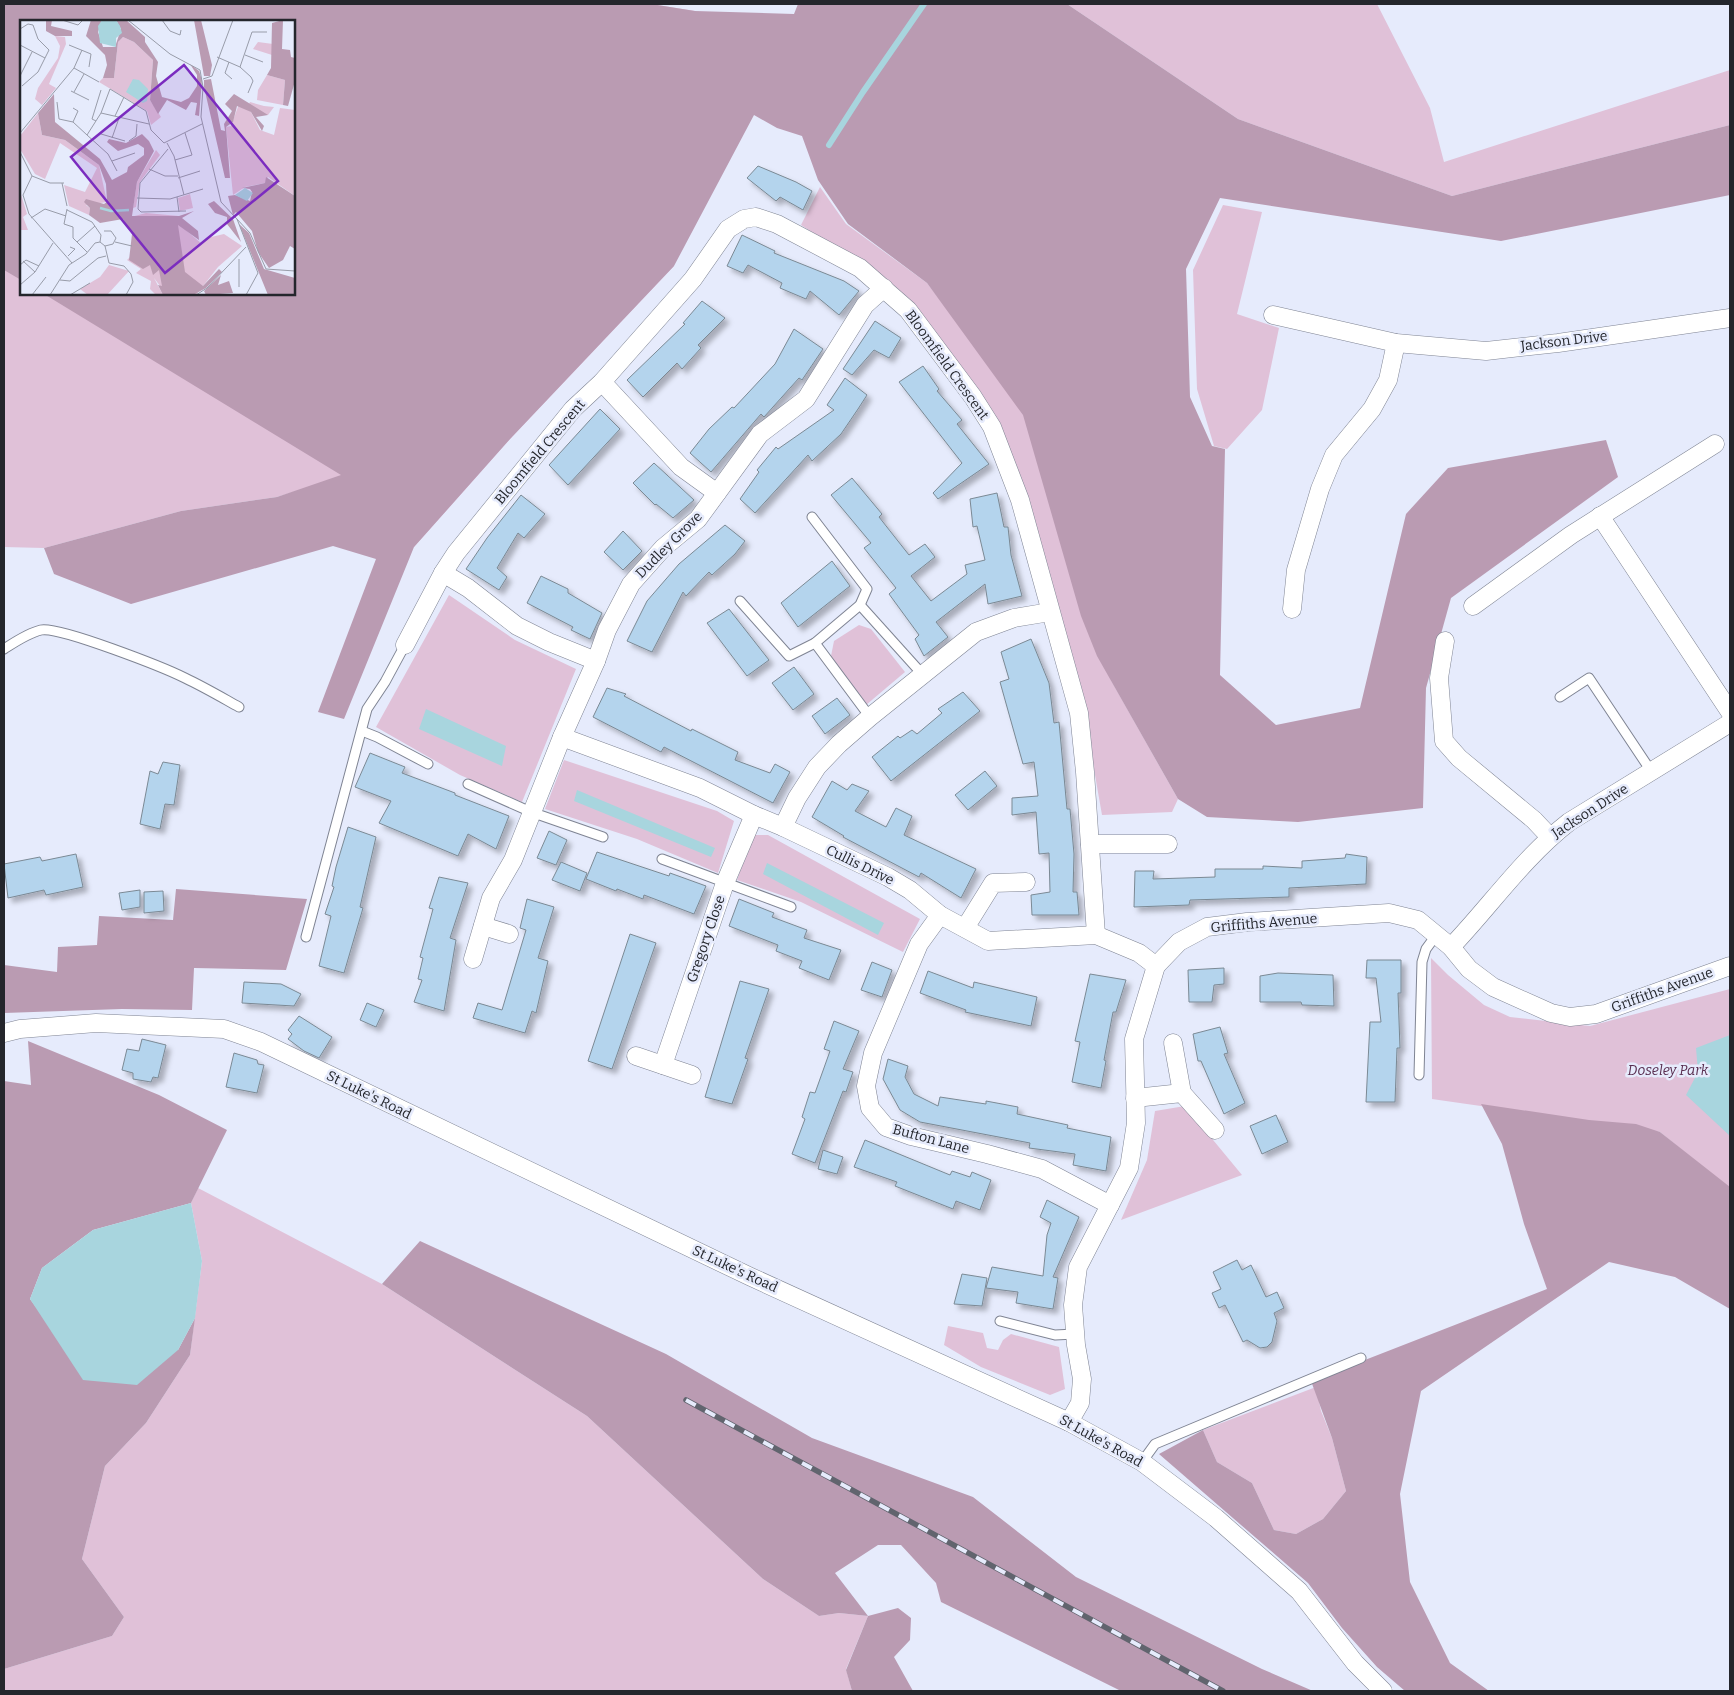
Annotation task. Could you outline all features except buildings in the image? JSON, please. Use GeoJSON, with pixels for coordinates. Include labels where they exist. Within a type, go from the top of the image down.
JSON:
{"type":"FeatureCollection","features":[{"type":"Feature","properties":{"kind":"street","name":"Bloomfield Crescent"},"geometry":{"type":"LineString","coordinates":[[405,646],[456,553],[573,409],[602,382],[693,279],[728,229],[744,218],[756,217],[776,224],[860,268],[908,310],[973,397],[992,427],[1020,500],[1079,713],[1096,935]]}},
{"type":"Feature","properties":{"kind":"street","name":"Dudley Grove"},"geometry":{"type":"LineString","coordinates":[[473,959],[491,898],[513,860],[562,737],[596,661],[607,630],[632,584],[663,548],[698,519],[760,434],[806,399],[865,305],[884,288]]}},
{"type":"Feature","properties":{"kind":"street","name":"Jackson Drive"},"geometry":{"type":"LineString","coordinates":[[1272,315],[1396,343],[1486,351],[1558,343],[1730,318]]}},
{"type":"Feature","properties":{"kind":"street"},"geometry":{"type":"LineString","coordinates":[[1292,609],[1296,570],[1320,490],[1334,455],[1372,409],[1388,380],[1396,343]]}},
{"type":"Feature","properties":{"kind":"street"},"geometry":{"type":"LineString","coordinates":[[602,382],[681,467],[717,493]]}},
{"type":"Feature","properties":{"kind":"street"},"geometry":{"type":"LineString","coordinates":[[1473,606],[1571,535],[1715,444]]}},
{"type":"Feature","properties":{"kind":"street"},"geometry":{"type":"LineString","coordinates":[[1600,516],[1730,712]]}},
{"type":"Feature","properties":{"kind":"street"},"geometry":{"type":"LineString","coordinates":[[443,574],[468,588],[518,626],[549,642],[596,661]]}},
{"type":"Feature","properties":{"kind":"street"},"geometry":{"type":"LineString","coordinates":[[783,827],[797,798],[818,767],[839,744],[870,717],[976,632],[1014,618],[1050,612]]}},
{"type":"Feature","properties":{"kind":"street"},"geometry":{"type":"LineString","coordinates":[[1445,641],[1439,678],[1444,741],[1460,758],[1534,820],[1550,837]]}},
{"type":"Feature","properties":{"kind":"street","name":"Jackson Drive"},"geometry":{"type":"LineString","coordinates":[[1451,947],[1469,929],[1522,864],[1550,837],[1569,822],[1730,723]]}},
{"type":"Feature","properties":{"kind":"street","name":"Cullis Drive"},"geometry":{"type":"LineString","coordinates":[[562,737],[700,788],[783,827],[910,890],[940,915],[988,941],[1096,935],[1139,953],[1156,966]]}},
{"type":"Feature","properties":{"kind":"street","name":"Gregory Close"},"geometry":{"type":"LineString","coordinates":[[664,1065],[725,883],[754,815]]}},
{"type":"Feature","properties":{"kind":"street"},"geometry":{"type":"LineString","coordinates":[[1090,844],[1168,844]]}},
{"type":"Feature","properties":{"kind":"street"},"geometry":{"type":"LineString","coordinates":[[965,928],[993,883],[1026,882]]}},
{"type":"Feature","properties":{"kind":"street","name":"Griffiths Avenue"},"geometry":{"type":"LineString","coordinates":[[1069,1422],[1080,1403],[1082,1379],[1073,1306],[1078,1267],[1129,1168],[1136,1123],[1134,1040],[1156,966],[1179,942],[1207,927],[1389,913],[1418,920],[1451,947],[1469,969],[1493,987],[1551,1013],[1570,1017],[1596,1014],[1730,966]]}},
{"type":"Feature","properties":{"kind":"street","name":"Bufton Lane"},"geometry":{"type":"LineString","coordinates":[[940,915],[919,943],[873,1054],[866,1086],[870,1108],[886,1127],[911,1136],[1042,1169],[1110,1205]]}},
{"type":"Feature","properties":{"kind":"street"},"geometry":{"type":"LineString","coordinates":[[483,926],[509,934]]}},
{"type":"Feature","properties":{"kind":"street","name":"St Luke's Road"},"geometry":{"type":"LineString","coordinates":[[4,1033],[20,1029],[96,1023],[224,1029],[261,1042],[751,1277],[1069,1422],[1142,1462],[1216,1518],[1299,1591],[1355,1663],[1383,1691]]}},
{"type":"Feature","properties":{"kind":"street"},"geometry":{"type":"LineString","coordinates":[[1173,1043],[1182,1093],[1215,1130]]}},
{"type":"Feature","properties":{"kind":"street"},"geometry":{"type":"LineString","coordinates":[[636,1056],[692,1075]]}},
{"type":"Feature","properties":{"kind":"street"},"geometry":{"type":"LineString","coordinates":[[1135,1098],[1182,1093]]}},
{"type":"Feature","properties":{"kind":"lane"},"geometry":{"type":"LineString","coordinates":[[740,601],[788,656],[816,643],[860,605],[867,589],[812,517]]}},
{"type":"Feature","properties":{"kind":"lane"},"geometry":{"type":"LineString","coordinates":[[860,605],[923,675]]}},
{"type":"Feature","properties":{"kind":"lane"},"geometry":{"type":"LineString","coordinates":[[4,649],[42,630],[60,632],[87,640],[184,678],[240,707]]}},
{"type":"Feature","properties":{"kind":"lane"},"geometry":{"type":"LineString","coordinates":[[816,643],[870,717]]}},
{"type":"Feature","properties":{"kind":"lane"},"geometry":{"type":"LineString","coordinates":[[306,937],[367,709],[405,646]]}},
{"type":"Feature","properties":{"kind":"lane"},"geometry":{"type":"LineString","coordinates":[[1560,697],[1589,678],[1651,772]]}},
{"type":"Feature","properties":{"kind":"lane"},"geometry":{"type":"LineString","coordinates":[[362,732],[377,736],[428,764]]}},
{"type":"Feature","properties":{"kind":"lane"},"geometry":{"type":"LineString","coordinates":[[468,784],[532,812],[603,837]]}},
{"type":"Feature","properties":{"kind":"lane"},"geometry":{"type":"LineString","coordinates":[[662,859],[791,907]]}},
{"type":"Feature","properties":{"kind":"lane"},"geometry":{"type":"LineString","coordinates":[[1419,1075],[1422,962],[1426,948],[1437,934]]}},
{"type":"Feature","properties":{"kind":"lane"},"geometry":{"type":"LineString","coordinates":[[1000,1321],[1055,1335],[1076,1334]]}},
{"type":"Feature","properties":{"kind":"lane"},"geometry":{"type":"LineString","coordinates":[[1142,1462],[1156,1444],[1361,1358]]}},
{"type":"Feature","properties":{"kind":"green space"},"geometry":{"type":"Polygon","coordinates":[[[4,4],[651,4],[695,11],[674,266],[511,438],[414,547],[316,485],[277,497],[181,511],[44,548],[4,547],[4,4]]]}},
{"type":"Feature","properties":{"kind":"green space"},"geometry":{"type":"Polygon","coordinates":[[[1067,4],[1377,4],[1430,108],[1444,162],[1730,70],[1730,125],[1452,196],[1238,119],[1067,4]]]}},
{"type":"Feature","properties":{"kind":"green space"},"geometry":{"type":"Polygon","coordinates":[[[820,187],[846,224],[927,283],[1026,412],[1112,682],[1178,799],[1172,812],[1102,815],[1077,672],[1023,484],[880,277],[801,225],[820,187]]]}},
{"type":"Feature","properties":{"kind":"green space"},"geometry":{"type":"Polygon","coordinates":[[[1223,205],[1262,212],[1237,314],[1279,328],[1262,410],[1227,449],[1214,446],[1197,389],[1193,270],[1223,205]]]}},
{"type":"Feature","properties":{"kind":"green space"},"geometry":{"type":"Polygon","coordinates":[[[449,595],[515,640],[576,669],[522,802],[460,775],[376,727],[449,595]]]}},
{"type":"Feature","properties":{"kind":"green space"},"geometry":{"type":"Polygon","coordinates":[[[859,625],[871,629],[905,672],[866,705],[831,656],[834,641],[859,625]]]}},
{"type":"Feature","properties":{"kind":"green space"},"geometry":{"type":"Polygon","coordinates":[[[564,760],[717,811],[734,821],[718,873],[637,839],[545,809],[564,760]]]}},
{"type":"Feature","properties":{"kind":"green space"},"geometry":{"type":"Polygon","coordinates":[[[752,835],[768,835],[920,919],[903,952],[801,902],[737,880],[752,835]]]}},
{"type":"Feature","properties":{"kind":"green space","name":"Doseley Park"},"geometry":{"type":"Polygon","coordinates":[[[1431,958],[1484,1005],[1510,1017],[1590,1026],[1730,989],[1730,1189],[1660,1132],[1432,1099],[1431,958]]]}},
{"type":"Feature","properties":{"kind":"green space"},"geometry":{"type":"Polygon","coordinates":[[[1185,1106],[1242,1175],[1121,1220],[1147,1160],[1155,1111],[1185,1106]]]}},
{"type":"Feature","properties":{"kind":"green space"},"geometry":{"type":"Polygon","coordinates":[[[198,1188],[382,1284],[587,1416],[763,1579],[819,1616],[839,1613],[868,1616],[846,1669],[852,1691],[4,1691],[4,1669],[112,1636],[124,1617],[82,1559],[105,1466],[146,1423],[190,1355],[202,1261],[191,1203],[198,1188]]]}},
{"type":"Feature","properties":{"kind":"green space"},"geometry":{"type":"Polygon","coordinates":[[[948,1326],[983,1333],[987,1348],[998,1350],[1003,1340],[1011,1334],[1059,1347],[1065,1389],[1050,1395],[981,1367],[944,1345],[948,1326]]]}},
{"type":"Feature","properties":{"kind":"green space"},"geometry":{"type":"Polygon","coordinates":[[[1316,1387],[1321,1411],[1332,1438],[1346,1491],[1323,1519],[1296,1534],[1274,1530],[1252,1483],[1217,1462],[1203,1430],[1316,1387]]]}},
{"type":"Feature","properties":{"kind":"shaded area"},"geometry":{"type":"Polygon","coordinates":[[[4,4],[651,4],[695,11],[794,14],[798,4],[1067,4],[1238,119],[1452,196],[1730,125],[1730,195],[1501,241],[1220,198],[1186,269],[1190,397],[1212,446],[1225,449],[1220,675],[1276,725],[1360,708],[1406,514],[1448,468],[1606,440],[1618,477],[1451,598],[1426,688],[1423,808],[1298,822],[1207,817],[1178,799],[1097,656],[1081,616],[1023,415],[927,283],[848,224],[818,180],[802,136],[777,128],[754,115],[674,266],[511,438],[414,547],[344,719],[318,712],[376,559],[333,546],[131,604],[54,574],[44,548],[181,511],[277,497],[341,475],[46,295],[295,295],[295,20],[20,20],[20,279],[4,270],[4,4]]]}},
{"type":"Feature","properties":{"kind":"shaded area"},"geometry":{"type":"Polygon","coordinates":[[[426,709],[506,746],[502,766],[419,729],[426,709]]]}},
{"type":"Feature","properties":{"kind":"shaded area"},"geometry":{"type":"Polygon","coordinates":[[[577,790],[715,848],[711,857],[574,801],[577,790]]]}},
{"type":"Feature","properties":{"kind":"shaded area"},"geometry":{"type":"Polygon","coordinates":[[[767,863],[884,923],[878,935],[763,874],[767,863]]]}},
{"type":"Feature","properties":{"kind":"shaded area"},"geometry":{"type":"Polygon","coordinates":[[[176,889],[307,899],[286,970],[194,968],[192,1010],[122,1009],[4,1013],[4,965],[57,972],[58,947],[97,945],[99,916],[173,920],[176,889]]]}},
{"type":"Feature","properties":{"kind":"shaded area"},"geometry":{"type":"Polygon","coordinates":[[[1730,1035],[1730,1136],[1686,1095],[1698,1072],[1696,1048],[1730,1035]]]}},
{"type":"Feature","properties":{"kind":"shaded area"},"geometry":{"type":"Polygon","coordinates":[[[28,1041],[159,1095],[227,1130],[191,1203],[93,1230],[42,1268],[30,1299],[47,1322],[178,1350],[195,1318],[190,1355],[146,1423],[105,1466],[82,1559],[124,1617],[112,1636],[4,1669],[4,1081],[31,1085],[28,1041]]]}},
{"type":"Feature","properties":{"kind":"shaded area"},"geometry":{"type":"Polygon","coordinates":[[[1481,1104],[1589,1120],[1636,1124],[1660,1132],[1730,1187],[1730,1309],[1675,1277],[1609,1262],[1421,1391],[1400,1494],[1410,1582],[1450,1663],[1489,1691],[1405,1691],[1377,1667],[1342,1628],[1308,1583],[1159,1454],[1203,1430],[1217,1462],[1252,1483],[1274,1530],[1296,1534],[1323,1519],[1346,1491],[1332,1438],[1311,1381],[1547,1289],[1524,1224],[1502,1144],[1481,1104]]]}},
{"type":"Feature","properties":{"kind":"shaded area"},"geometry":{"type":"Polygon","coordinates":[[[191,1203],[202,1261],[195,1318],[178,1350],[137,1385],[83,1380],[30,1299],[42,1268],[93,1230],[191,1203]]]}},
{"type":"Feature","properties":{"kind":"shaded area"},"geometry":{"type":"Polygon","coordinates":[[[420,1241],[666,1354],[812,1438],[973,1497],[1076,1577],[1262,1669],[1313,1691],[1121,1691],[941,1602],[936,1583],[901,1545],[878,1545],[835,1573],[868,1616],[839,1613],[819,1616],[763,1579],[587,1416],[382,1284],[420,1241]]]}},
{"type":"Feature","properties":{"kind":"shaded area"},"geometry":{"type":"Polygon","coordinates":[[[898,1608],[911,1618],[910,1640],[894,1657],[913,1691],[852,1691],[846,1670],[868,1616],[898,1608]]]}},
{"type":"Feature","properties":{"kind":"waterway"},"geometry":{"type":"LineString","coordinates":[[829,145],[924,4]]}},
{"type":"Feature","properties":{"kind":"railway"},"geometry":{"type":"LineString","coordinates":[[686,1400],[1223,1691]]}}]}
